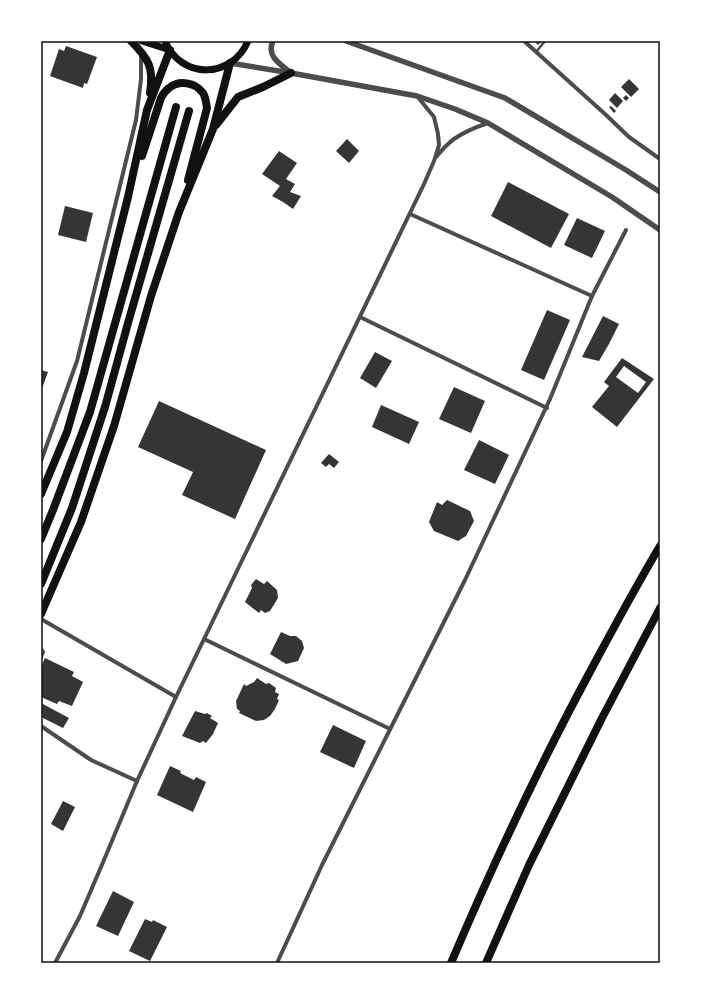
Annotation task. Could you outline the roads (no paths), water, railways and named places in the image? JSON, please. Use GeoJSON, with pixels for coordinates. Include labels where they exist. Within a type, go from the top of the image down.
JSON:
{"type":"FeatureCollection","features":[{"type":"Feature","properties":{"kind":"highway"},"geometry":{"type":"LineString","coordinates":[[41,494],[67,432],[84,373],[128,197],[147,110],[151,85],[149,64],[141,50],[131,41]]}},
{"type":"Feature","properties":{"kind":"highway"},"geometry":{"type":"LineString","coordinates":[[147,110],[170,50]]}},
{"type":"Feature","properties":{"kind":"highway"},"geometry":{"type":"LineString","coordinates":[[41,614],[81,522],[114,426],[150,296],[179,212],[213,129],[230,63]]}},
{"type":"Feature","properties":{"kind":"highway"},"geometry":{"type":"LineString","coordinates":[[213,129],[238,97],[292,73]]}},
{"type":"Feature","properties":{"kind":"highway"},"geometry":{"type":"LineString","coordinates":[[128,197],[164,92],[169,87],[176,84],[190,84],[197,87],[203,93],[207,108],[179,212]]}},
{"type":"Feature","properties":{"kind":"highway"},"geometry":{"type":"LineString","coordinates":[[41,538],[90,412],[176,107]]}},
{"type":"Feature","properties":{"kind":"highway"},"geometry":{"type":"LineString","coordinates":[[41,584],[72,508],[105,407],[189,111]]}},
{"type":"Feature","properties":{"kind":"highway"},"geometry":{"type":"LineString","coordinates":[[451,963],[502,848],[540,769],[606,640],[644,571],[660,546]]}},
{"type":"Feature","properties":{"kind":"highway"},"geometry":{"type":"LineString","coordinates":[[486,963],[529,864],[602,718],[660,608]]}},
{"type":"Feature","properties":{"kind":"main road"},"geometry":{"type":"LineString","coordinates":[[142,41],[170,50]]}},
{"type":"Feature","properties":{"kind":"main road"},"geometry":{"type":"LineString","coordinates":[[165,41],[170,50],[181,62],[203,70],[222,68],[230,63],[238,57],[248,41]]}},
{"type":"Feature","properties":{"kind":"street"},"geometry":{"type":"LineString","coordinates":[[273,41],[271,44],[271,51],[273,58],[292,73]]}},
{"type":"Feature","properties":{"kind":"street"},"geometry":{"type":"LineString","coordinates":[[346,41],[506,98],[660,192]]}},
{"type":"Feature","properties":{"kind":"street"},"geometry":{"type":"LineString","coordinates":[[524,41],[629,137],[660,159]]}},
{"type":"Feature","properties":{"kind":"street"},"geometry":{"type":"LineString","coordinates":[[41,461],[77,361],[136,120],[142,79],[141,50]]}},
{"type":"Feature","properties":{"kind":"street"},"geometry":{"type":"LineString","coordinates":[[230,63],[417,96],[455,109],[488,123],[612,197],[660,230]]}},
{"type":"Feature","properties":{"kind":"street"},"geometry":{"type":"LineString","coordinates":[[55,963],[80,916],[136,781],[410,214],[434,161],[439,145],[434,117],[417,96]]}},
{"type":"Feature","properties":{"kind":"street"},"geometry":{"type":"LineString","coordinates":[[434,161],[444,147],[453,139],[488,123]]}},
{"type":"Feature","properties":{"kind":"street"},"geometry":{"type":"LineString","coordinates":[[410,214],[592,296]]}},
{"type":"Feature","properties":{"kind":"street"},"geometry":{"type":"LineString","coordinates":[[277,963],[322,865],[465,580],[547,408],[592,296],[626,230]]}},
{"type":"Feature","properties":{"kind":"street"},"geometry":{"type":"LineString","coordinates":[[360,317],[547,408]]}},
{"type":"Feature","properties":{"kind":"street"},"geometry":{"type":"LineString","coordinates":[[41,619],[176,697]]}},
{"type":"Feature","properties":{"kind":"street"},"geometry":{"type":"LineString","coordinates":[[204,639],[390,730]]}},
{"type":"Feature","properties":{"kind":"street"},"geometry":{"type":"LineString","coordinates":[[41,726],[91,760],[136,781]]}},
{"type":"Feature","properties":{"kind":"lane"},"geometry":{"type":"LineString","coordinates":[[536,52],[545,41]]}},
{"type":"Feature","properties":{"kind":"lane"},"geometry":{"type":"LineString","coordinates":[[41,648],[44,652],[41,658]]}}]}
